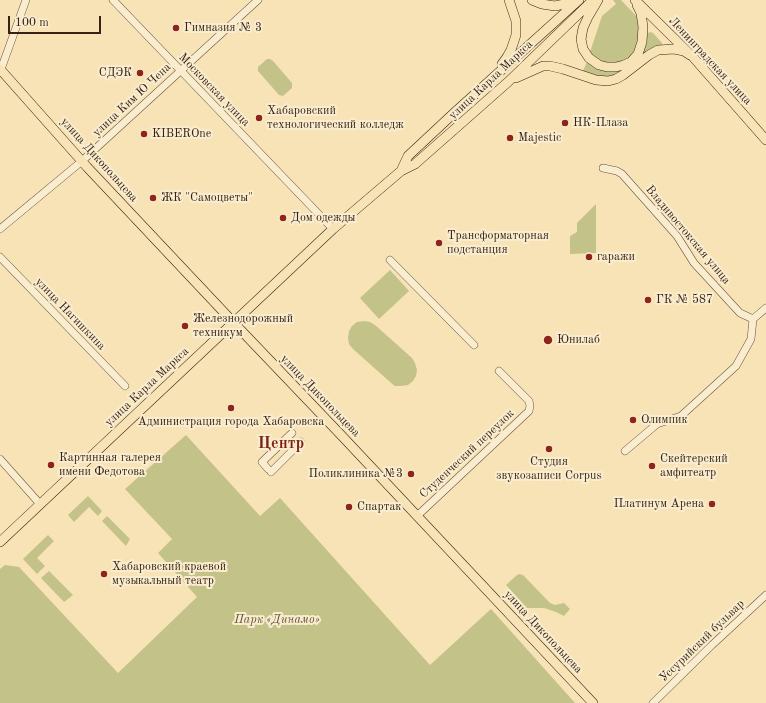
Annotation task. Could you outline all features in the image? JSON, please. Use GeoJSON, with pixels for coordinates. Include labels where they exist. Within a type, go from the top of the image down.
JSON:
{"type":"FeatureCollection","features":[{"type":"Feature","properties":{"kind":"main road"},"geometry":{"type":"LineString","coordinates":[[474,95],[504,61],[513,47],[516,35],[516,26],[509,0]]}},
{"type":"Feature","properties":{"kind":"main road"},"geometry":{"type":"LineString","coordinates":[[532,0],[542,4],[555,6],[575,0]]}},
{"type":"Feature","properties":{"kind":"main road","name":"улица Карла Маркса"},"geometry":{"type":"LineString","coordinates":[[401,171],[408,156],[579,0]]}},
{"type":"Feature","properties":{"kind":"main road","name":"улица Карла Маркса"},"geometry":{"type":"LineString","coordinates":[[0,542],[333,229],[401,171],[416,164],[508,82],[593,0]]}},
{"type":"Feature","properties":{"kind":"main road"},"geometry":{"type":"LineString","coordinates":[[598,0],[588,17],[581,34],[582,44],[586,54],[595,63],[611,68],[624,65],[663,49],[684,51],[690,55]]}},
{"type":"Feature","properties":{"kind":"main road"},"geometry":{"type":"LineString","coordinates":[[508,82],[543,66],[563,69],[596,80],[608,81],[623,75],[638,59],[638,54],[641,47],[643,27],[641,13],[635,0]]}},
{"type":"Feature","properties":{"kind":"main road","name":"Ленинградская улица"},"geometry":{"type":"LineString","coordinates":[[635,0],[690,55],[766,140]]}},
{"type":"Feature","properties":{"kind":"main road","name":"улица Дикопольцева"},"geometry":{"type":"LineString","coordinates":[[0,70],[82,161],[593,703]]}},
{"type":"Feature","properties":{"kind":"street"},"geometry":{"type":"LineString","coordinates":[[0,70],[26,0]]}},
{"type":"Feature","properties":{"kind":"street","name":"Московская улица"},"geometry":{"type":"LineString","coordinates":[[113,0],[333,229]]}},
{"type":"Feature","properties":{"kind":"street","name":"улица Ким Ю Чена"},"geometry":{"type":"LineString","coordinates":[[0,229],[82,161],[258,0]]}},
{"type":"Feature","properties":{"kind":"street","name":"Владивостокская улица"},"geometry":{"type":"LineString","coordinates":[[604,168],[618,171],[622,174],[677,236],[694,263],[740,313],[753,319]]}},
{"type":"Feature","properties":{"kind":"street","name":"улица Нагишкина"},"geometry":{"type":"LineString","coordinates":[[0,257],[125,386]]}},
{"type":"Feature","properties":{"kind":"street"},"geometry":{"type":"LineString","coordinates":[[390,260],[474,345]]}},
{"type":"Feature","properties":{"kind":"street"},"geometry":{"type":"LineString","coordinates":[[625,452],[657,424],[681,416],[736,366],[751,339],[753,319],[766,308]]}},
{"type":"Feature","properties":{"kind":"street","name":"Студенческий переулок"},"geometry":{"type":"LineString","coordinates":[[417,516],[529,411],[529,401],[499,371]]}},
{"type":"Feature","properties":{"kind":"street"},"geometry":{"type":"LineString","coordinates":[[292,433],[262,462],[269,471],[301,442]]}},
{"type":"Feature","properties":{"kind":"street"},"geometry":{"type":"LineString","coordinates":[[279,446],[288,455]]}},
{"type":"Feature","properties":{"kind":"street"},"geometry":{"type":"LineString","coordinates":[[0,459],[40,504]]}},
{"type":"Feature","properties":{"kind":"street","name":"Уссурийский бульвар"},"geometry":{"type":"LineString","coordinates":[[653,703],[766,595]]}},
{"type":"Feature","properties":{"kind":"street"},"geometry":{"type":"LineString","coordinates":[[583,692],[588,703]]}},
{"type":"Feature","properties":{"kind":"green space"},"geometry":{"type":"Polygon","coordinates":[[[613,0],[621,0],[639,19],[638,46],[632,56],[622,62],[604,63],[593,56],[590,52],[602,16],[616,4],[613,0]]]}},
{"type":"Feature","properties":{"kind":"green space"},"geometry":{"type":"Polygon","coordinates":[[[650,32],[653,33],[662,45],[639,58],[646,37],[650,32]]]}},
{"type":"Feature","properties":{"kind":"green space"},"geometry":{"type":"Polygon","coordinates":[[[267,59],[273,61],[292,83],[292,88],[283,96],[279,95],[258,71],[258,67],[267,59]]]}},
{"type":"Feature","properties":{"kind":"green space"},"geometry":{"type":"Polygon","coordinates":[[[587,62],[624,68],[613,76],[603,77],[582,73],[587,62]]]}},
{"type":"Feature","properties":{"kind":"green space"},"geometry":{"type":"Polygon","coordinates":[[[596,204],[596,253],[570,254],[570,236],[577,232],[577,223],[596,204]]]}},
{"type":"Feature","properties":{"kind":"green space"},"geometry":{"type":"Polygon","coordinates":[[[390,270],[409,291],[379,319],[360,298],[390,270]]]}},
{"type":"Feature","properties":{"kind":"green space"},"geometry":{"type":"Polygon","coordinates":[[[364,321],[375,325],[412,358],[417,370],[413,381],[408,385],[395,386],[349,344],[349,331],[352,326],[357,322],[364,321]]]}},
{"type":"Feature","properties":{"kind":"green space","name":"Парк «Динамо»"},"geometry":{"type":"Polygon","coordinates":[[[186,435],[260,516],[280,498],[430,665],[491,609],[575,703],[0,703],[0,569],[5,565],[19,567],[118,673],[197,597],[158,553],[172,539],[125,489],[186,435]]]}},
{"type":"Feature","properties":{"kind":"green space"},"geometry":{"type":"Polygon","coordinates":[[[88,496],[102,511],[98,516],[89,507],[74,522],[68,515],[88,496]]]}},
{"type":"Feature","properties":{"kind":"green space"},"geometry":{"type":"Polygon","coordinates":[[[107,516],[130,539],[126,546],[102,521],[107,516]]]}},
{"type":"Feature","properties":{"kind":"green space"},"geometry":{"type":"Polygon","coordinates":[[[48,535],[54,541],[37,558],[45,566],[37,574],[23,559],[48,535]]]}},
{"type":"Feature","properties":{"kind":"green space"},"geometry":{"type":"Polygon","coordinates":[[[49,571],[73,595],[64,602],[41,578],[49,571]]]}},
{"type":"Feature","properties":{"kind":"green space"},"geometry":{"type":"Polygon","coordinates":[[[519,574],[523,575],[550,603],[555,605],[564,603],[570,609],[564,616],[544,608],[527,608],[506,585],[519,574]]]}},
{"type":"Feature","properties":{"kind":"place","name":"Гимназия № 3"},"geometry":{"type":"Point","coordinates":[176,28]}},
{"type":"Feature","properties":{"kind":"place","name":"СДЭК"},"geometry":{"type":"Point","coordinates":[140,73]}},
{"type":"Feature","properties":{"kind":"place","name":"Хабаровский технологический колледж"},"geometry":{"type":"Point","coordinates":[259,118]}},
{"type":"Feature","properties":{"kind":"place","name":"НК-Плаза"},"geometry":{"type":"Point","coordinates":[565,123]}},
{"type":"Feature","properties":{"kind":"place","name":"KIBEROne"},"geometry":{"type":"Point","coordinates":[144,134]}},
{"type":"Feature","properties":{"kind":"place","name":"Majestic"},"geometry":{"type":"Point","coordinates":[510,138]}},
{"type":"Feature","properties":{"kind":"place","name":"ЖК \"Самоцветы\""},"geometry":{"type":"Point","coordinates":[153,198]}},
{"type":"Feature","properties":{"kind":"place","name":"Дом одежды"},"geometry":{"type":"Point","coordinates":[283,218]}},
{"type":"Feature","properties":{"kind":"place","name":"Трансформаторная подстанция"},"geometry":{"type":"Point","coordinates":[439,243]}},
{"type":"Feature","properties":{"kind":"place","name":"гаражи"},"geometry":{"type":"Point","coordinates":[589,257]}},
{"type":"Feature","properties":{"kind":"place","name":"ГК № 587"},"geometry":{"type":"Point","coordinates":[648,300]}},
{"type":"Feature","properties":{"kind":"place","name":"Железнодорожный техникум"},"geometry":{"type":"Point","coordinates":[185,326]}},
{"type":"Feature","properties":{"kind":"place","name":"Юнилаб"},"geometry":{"type":"Point","coordinates":[548,340]}},
{"type":"Feature","properties":{"kind":"place","name":"Администрация города Хабаровска"},"geometry":{"type":"Point","coordinates":[231,408]}},
{"type":"Feature","properties":{"kind":"place","name":"Олимпик"},"geometry":{"type":"Point","coordinates":[633,420]}},
{"type":"Feature","properties":{"kind":"place","name":"Студия звукозаписи Corpus"},"geometry":{"type":"Point","coordinates":[549,449]}},
{"type":"Feature","properties":{"kind":"place","name":"Картинная галерея имени Федотова"},"geometry":{"type":"Point","coordinates":[51,465]}},
{"type":"Feature","properties":{"kind":"place","name":"Скейтерский амфитеатр"},"geometry":{"type":"Point","coordinates":[652,466]}},
{"type":"Feature","properties":{"kind":"place","name":"Поликлиника №3"},"geometry":{"type":"Point","coordinates":[411,474]}},
{"type":"Feature","properties":{"kind":"place","name":"Платинум Арена"},"geometry":{"type":"Point","coordinates":[712,504]}},
{"type":"Feature","properties":{"kind":"place","name":"Спартак"},"geometry":{"type":"Point","coordinates":[349,507]}},
{"type":"Feature","properties":{"kind":"place","name":"Хабаровский краевой музыкальный театр"},"geometry":{"type":"Point","coordinates":[104,574]}},
{"type":"Feature","properties":{"kind":"district","name":"Центр"},"geometry":{"type":"Point","coordinates":[281,444]}}]}
